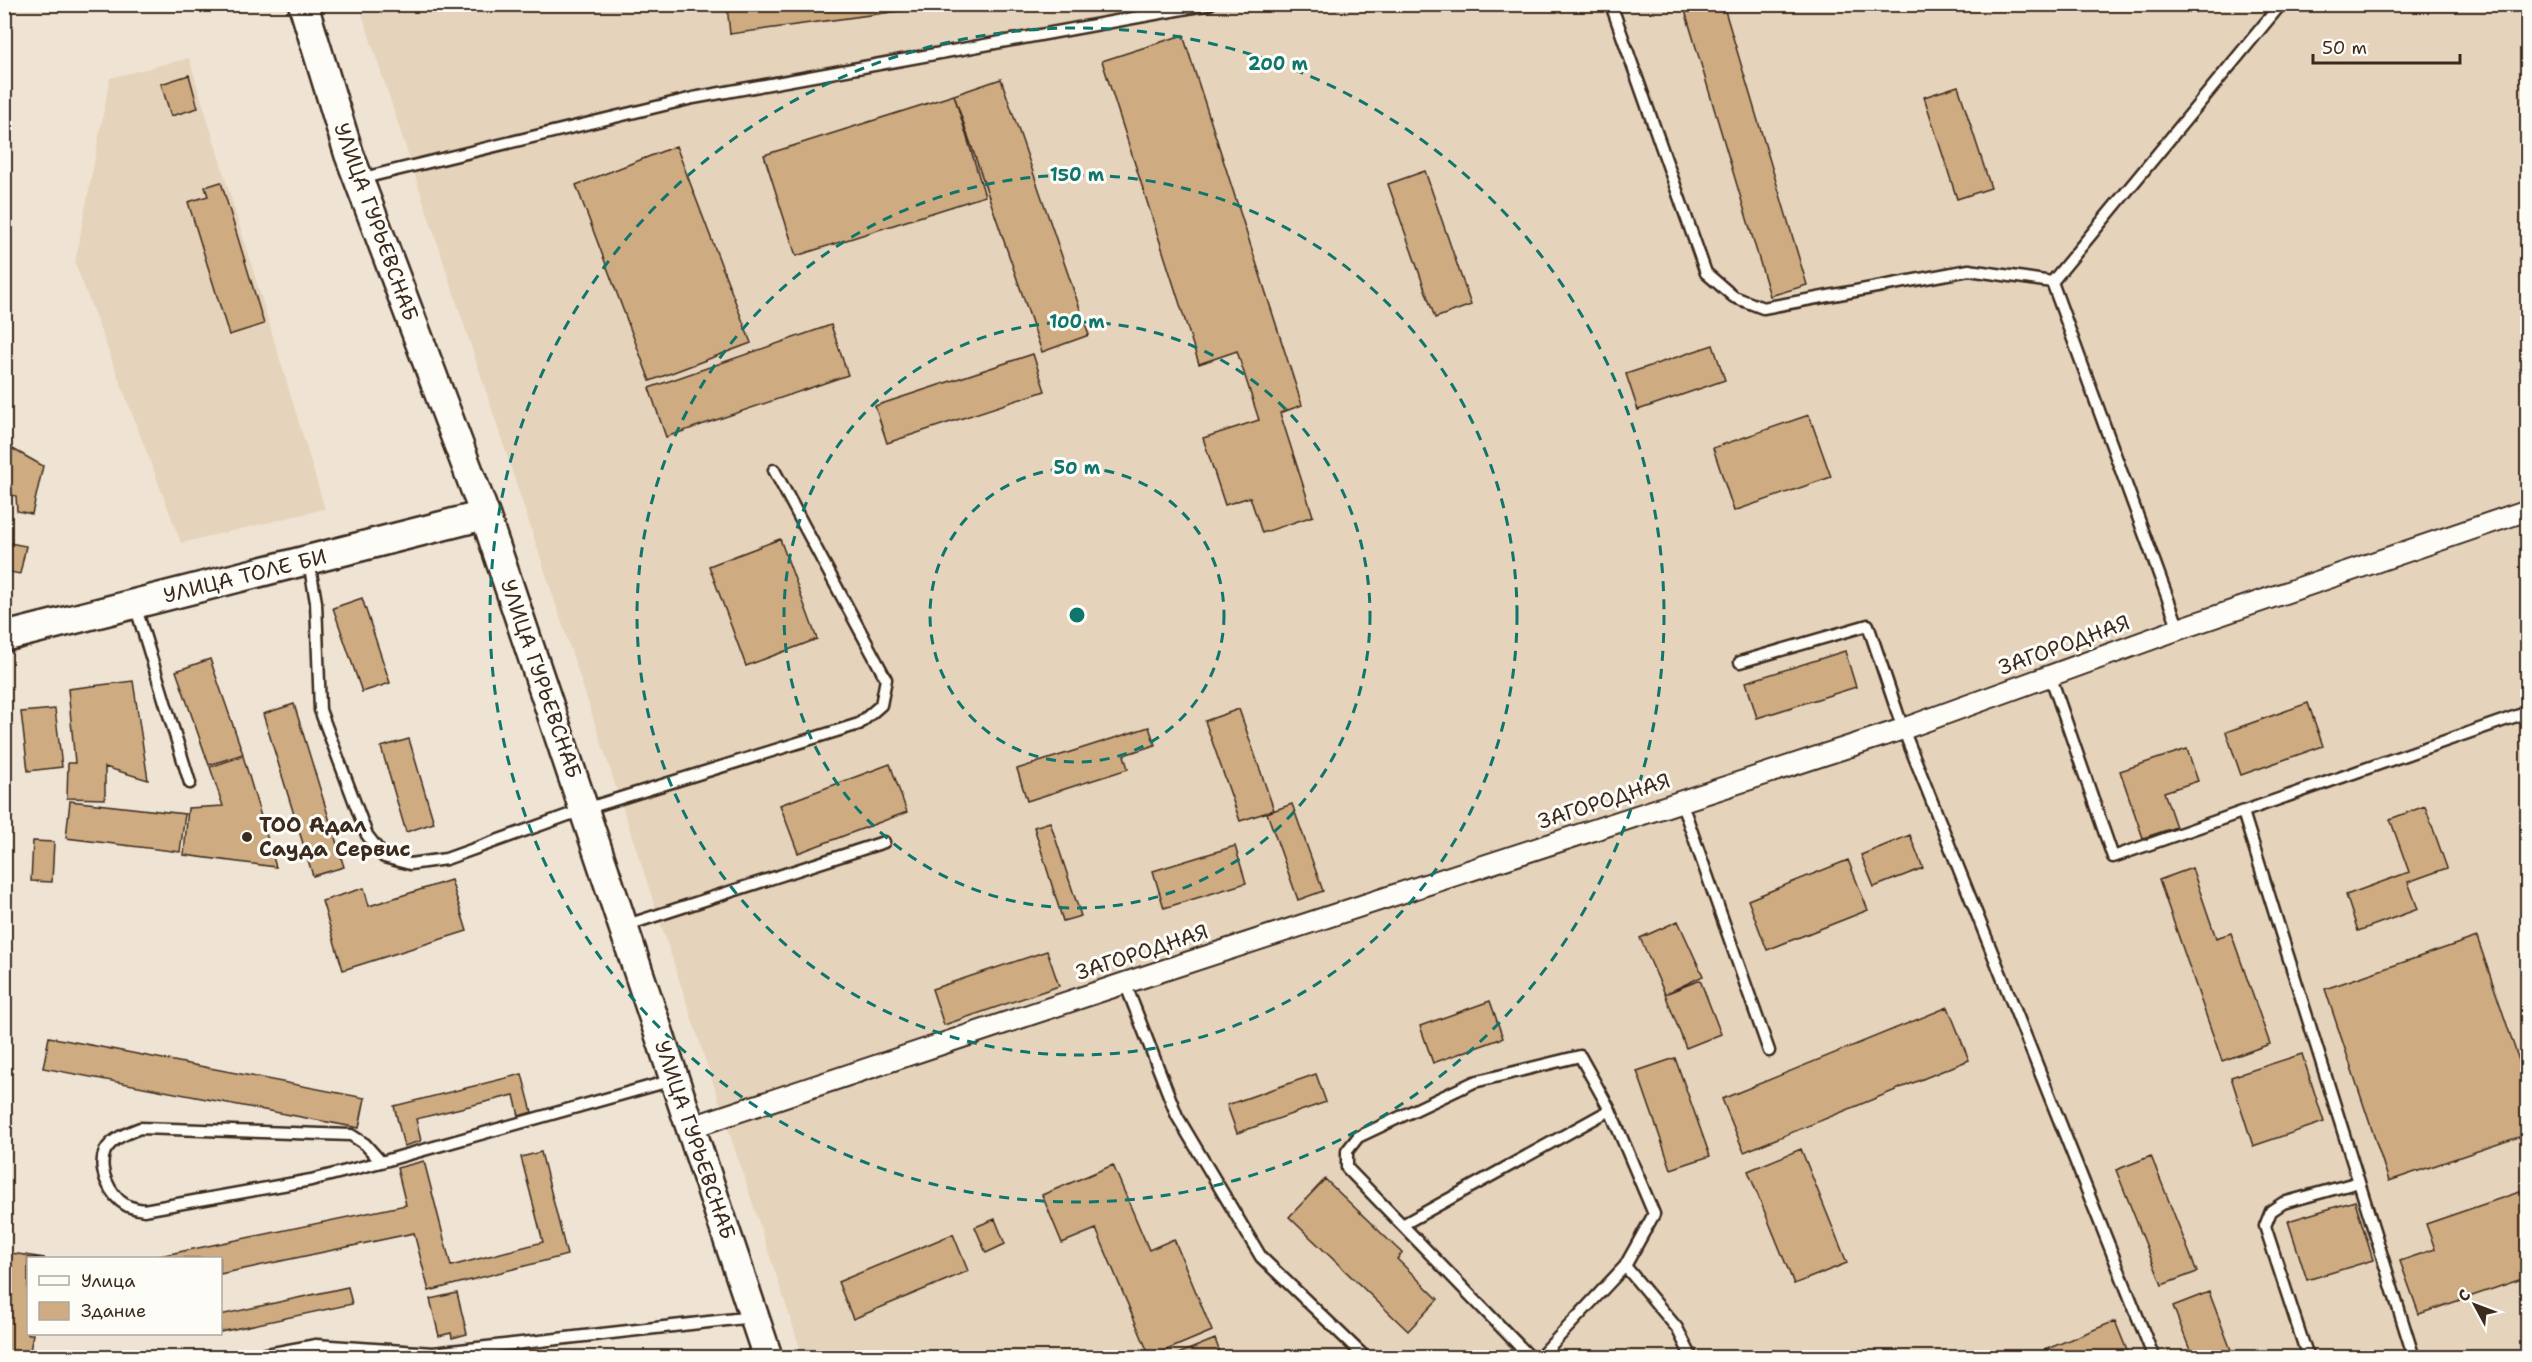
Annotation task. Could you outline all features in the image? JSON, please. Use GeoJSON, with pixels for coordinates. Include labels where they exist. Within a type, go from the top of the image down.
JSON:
{"type":"FeatureCollection","features":[{"type":"Feature","properties":{"kind":"street","name":"УЛИЦА ГУРЬЕВСНАБ"},"geometry":{"type":"LineString","coordinates":[[303,4],[358,179],[485,514],[585,809],[753,1317],[759,1355]]}},
{"type":"Feature","properties":{"kind":"street","name":"ЗАГОРОДНАЯ"},"geometry":{"type":"LineString","coordinates":[[692,1127],[1125,982],[1902,729],[2179,629],[2528,510]]}},
{"type":"Feature","properties":{"kind":"street","name":"УЛИЦА ТОЛЕ БИ"},"geometry":{"type":"LineString","coordinates":[[4,638],[485,514]]}},
{"type":"Feature","properties":{"kind":"lane"},"geometry":{"type":"LineString","coordinates":[[358,179],[693,98],[1210,4]]}},
{"type":"Feature","properties":{"kind":"lane"},"geometry":{"type":"LineString","coordinates":[[1607,4],[1613,10],[1706,273],[1734,297],[1763,308],[1969,270],[2052,282]]}},
{"type":"Feature","properties":{"kind":"lane"},"geometry":{"type":"LineString","coordinates":[[2052,282],[2281,4]]}},
{"type":"Feature","properties":{"kind":"lane"},"geometry":{"type":"LineString","coordinates":[[2524,4],[2528,14]]}},
{"type":"Feature","properties":{"kind":"lane"},"geometry":{"type":"LineString","coordinates":[[2052,282],[2179,629]]}},
{"type":"Feature","properties":{"kind":"lane"},"geometry":{"type":"LineString","coordinates":[[309,560],[316,602],[320,710],[367,835],[384,857],[410,864],[446,859],[585,809],[859,724],[881,705],[886,679],[774,470]]}},
{"type":"Feature","properties":{"kind":"lane"},"geometry":{"type":"LineString","coordinates":[[134,604],[190,783]]}},
{"type":"Feature","properties":{"kind":"lane"},"geometry":{"type":"LineString","coordinates":[[1740,662],[1868,625],[1902,729],[2154,1358]]}},
{"type":"Feature","properties":{"kind":"lane"},"geometry":{"type":"LineString","coordinates":[[2050,675],[2113,857],[2528,712]]}},
{"type":"Feature","properties":{"kind":"lane"},"geometry":{"type":"LineString","coordinates":[[1682,801],[1769,1052]]}},
{"type":"Feature","properties":{"kind":"lane"},"geometry":{"type":"LineString","coordinates":[[2243,812],[2414,1358]]}},
{"type":"Feature","properties":{"kind":"lane"},"geometry":{"type":"LineString","coordinates":[[624,926],[884,842]]}},
{"type":"Feature","properties":{"kind":"lane"},"geometry":{"type":"LineString","coordinates":[[1125,982],[1177,1116],[1261,1257],[1366,1358]]}},
{"type":"Feature","properties":{"kind":"lane"},"geometry":{"type":"LineString","coordinates":[[1531,1358],[1404,1224],[1347,1168],[1347,1151],[1358,1137],[1474,1083],[1580,1056],[1610,1110],[1654,1214],[1625,1266],[1539,1358]]}},
{"type":"Feature","properties":{"kind":"lane"},"geometry":{"type":"LineString","coordinates":[[381,1162],[365,1144],[351,1134],[140,1128],[119,1137],[105,1151],[103,1170],[110,1191],[126,1206],[144,1210],[311,1180],[381,1162],[674,1080]]}},
{"type":"Feature","properties":{"kind":"lane"},"geometry":{"type":"LineString","coordinates":[[1404,1224],[1610,1110]]}},
{"type":"Feature","properties":{"kind":"lane"},"geometry":{"type":"LineString","coordinates":[[2308,1358],[2265,1226],[2271,1211],[2283,1203],[2359,1182]]}},
{"type":"Feature","properties":{"kind":"lane"},"geometry":{"type":"LineString","coordinates":[[1625,1266],[1677,1328],[1692,1358]]}},
{"type":"Feature","properties":{"kind":"lane"},"geometry":{"type":"LineString","coordinates":[[245,1358],[316,1345],[433,1353],[753,1317]]}},
{"type":"Feature","properties":{"kind":"shaded area"},"geometry":{"type":"Polygon","coordinates":[[[359,5],[2527,5],[2527,1357],[803,1357],[359,5]]]}},
{"type":"Feature","properties":{"kind":"shaded area"},"geometry":{"type":"Polygon","coordinates":[[[189,58],[325,509],[181,543],[75,263],[110,78],[189,58]]]}},
{"type":"Feature","properties":{"kind":"building"},"geometry":{"type":"Polygon","coordinates":[[[741,4],[898,4],[899,11],[730,34],[727,6],[741,4]]]}},
{"type":"Feature","properties":{"kind":"building"},"geometry":{"type":"Polygon","coordinates":[[[1683,4],[1723,4],[1807,285],[1770,296],[1683,4]]]}},
{"type":"Feature","properties":{"kind":"building"},"geometry":{"type":"Polygon","coordinates":[[[1183,35],[1302,405],[1280,413],[1313,516],[1262,533],[1250,497],[1225,505],[1203,438],[1259,420],[1237,351],[1199,364],[1102,61],[1183,35]]]}},
{"type":"Feature","properties":{"kind":"building"},"geometry":{"type":"Polygon","coordinates":[[[189,75],[198,108],[171,116],[161,84],[189,75]]]}},
{"type":"Feature","properties":{"kind":"building"},"geometry":{"type":"Polygon","coordinates":[[[1001,79],[1089,335],[1042,352],[954,95],[1001,79]]]}},
{"type":"Feature","properties":{"kind":"building"},"geometry":{"type":"Polygon","coordinates":[[[1958,86],[1991,188],[1957,199],[1924,97],[1958,86]]]}},
{"type":"Feature","properties":{"kind":"building"},"geometry":{"type":"Polygon","coordinates":[[[954,95],[985,196],[796,256],[764,155],[954,95]]]}},
{"type":"Feature","properties":{"kind":"building"},"geometry":{"type":"Polygon","coordinates":[[[676,146],[751,343],[650,381],[576,185],[676,146]]]}},
{"type":"Feature","properties":{"kind":"building"},"geometry":{"type":"Polygon","coordinates":[[[1425,171],[1471,305],[1435,318],[1388,184],[1425,171]]]}},
{"type":"Feature","properties":{"kind":"building"},"geometry":{"type":"Polygon","coordinates":[[[221,182],[264,324],[229,335],[188,202],[208,196],[205,187],[221,182]]]}},
{"type":"Feature","properties":{"kind":"building"},"geometry":{"type":"Polygon","coordinates":[[[831,325],[848,375],[666,437],[649,388],[831,325]]]}},
{"type":"Feature","properties":{"kind":"building"},"geometry":{"type":"Polygon","coordinates":[[[1713,345],[1725,380],[1638,410],[1626,374],[1713,345]]]}},
{"type":"Feature","properties":{"kind":"building"},"geometry":{"type":"Polygon","coordinates":[[[1033,354],[1045,391],[887,443],[875,406],[1033,354]]]}},
{"type":"Feature","properties":{"kind":"building"},"geometry":{"type":"Polygon","coordinates":[[[1809,415],[1831,477],[1734,511],[1713,448],[1809,415]]]}},
{"type":"Feature","properties":{"kind":"building"},"geometry":{"type":"Polygon","coordinates":[[[4,444],[43,466],[32,514],[17,511],[16,496],[4,493],[4,444]]]}},
{"type":"Feature","properties":{"kind":"building"},"geometry":{"type":"Polygon","coordinates":[[[780,539],[817,639],[746,666],[709,566],[780,539]]]}},
{"type":"Feature","properties":{"kind":"building"},"geometry":{"type":"Polygon","coordinates":[[[4,542],[26,546],[20,574],[4,571],[4,542]]]}},
{"type":"Feature","properties":{"kind":"building"},"geometry":{"type":"Polygon","coordinates":[[[362,598],[390,683],[362,692],[333,608],[362,598]]]}},
{"type":"Feature","properties":{"kind":"building"},"geometry":{"type":"Polygon","coordinates":[[[1845,651],[1856,687],[1757,718],[1746,682],[1845,651]]]}},
{"type":"Feature","properties":{"kind":"building"},"geometry":{"type":"Polygon","coordinates":[[[210,659],[243,754],[209,765],[176,671],[210,659]]]}},
{"type":"Feature","properties":{"kind":"building"},"geometry":{"type":"Polygon","coordinates":[[[133,681],[148,780],[105,767],[105,799],[67,798],[68,763],[75,763],[68,689],[133,681]]]}},
{"type":"Feature","properties":{"kind":"building"},"geometry":{"type":"Polygon","coordinates":[[[2308,703],[2323,746],[2241,775],[2226,732],[2308,703]]]}},
{"type":"Feature","properties":{"kind":"building"},"geometry":{"type":"Polygon","coordinates":[[[294,704],[344,867],[313,876],[263,714],[294,704]]]}},
{"type":"Feature","properties":{"kind":"building"},"geometry":{"type":"Polygon","coordinates":[[[55,709],[62,767],[28,771],[21,712],[55,709]]]}},
{"type":"Feature","properties":{"kind":"building"},"geometry":{"type":"Polygon","coordinates":[[[1239,709],[1274,810],[1240,821],[1205,721],[1239,709]]]}},
{"type":"Feature","properties":{"kind":"building"},"geometry":{"type":"Polygon","coordinates":[[[1149,727],[1155,745],[1124,755],[1128,769],[1027,801],[1017,769],[1149,727]]]}},
{"type":"Feature","properties":{"kind":"building"},"geometry":{"type":"Polygon","coordinates":[[[409,739],[434,823],[406,832],[381,747],[409,739]]]}},
{"type":"Feature","properties":{"kind":"building"},"geometry":{"type":"Polygon","coordinates":[[[2187,749],[2198,781],[2164,792],[2176,827],[2143,838],[2120,771],[2187,749]]]}},
{"type":"Feature","properties":{"kind":"building"},"geometry":{"type":"Polygon","coordinates":[[[243,756],[276,867],[184,855],[188,808],[223,806],[210,767],[243,756]]]}},
{"type":"Feature","properties":{"kind":"building"},"geometry":{"type":"Polygon","coordinates":[[[890,764],[907,812],[798,853],[780,805],[890,764]]]}},
{"type":"Feature","properties":{"kind":"building"},"geometry":{"type":"Polygon","coordinates":[[[70,801],[185,814],[180,852],[66,838],[70,801]]]}},
{"type":"Feature","properties":{"kind":"building"},"geometry":{"type":"Polygon","coordinates":[[[1292,804],[1323,891],[1298,900],[1267,813],[1292,804]]]}},
{"type":"Feature","properties":{"kind":"building"},"geometry":{"type":"Polygon","coordinates":[[[2425,806],[2447,868],[2408,882],[2418,909],[2358,931],[2346,895],[2409,872],[2390,819],[2425,806]]]}},
{"type":"Feature","properties":{"kind":"building"},"geometry":{"type":"Polygon","coordinates":[[[1050,822],[1081,916],[1063,921],[1034,827],[1050,822]]]}},
{"type":"Feature","properties":{"kind":"building"},"geometry":{"type":"Polygon","coordinates":[[[1910,835],[1923,868],[1874,887],[1861,855],[1910,835]]]}},
{"type":"Feature","properties":{"kind":"building"},"geometry":{"type":"Polygon","coordinates":[[[33,841],[54,842],[52,882],[31,881],[33,841]]]}},
{"type":"Feature","properties":{"kind":"building"},"geometry":{"type":"Polygon","coordinates":[[[1235,846],[1246,883],[1164,908],[1153,871],[1235,846]]]}},
{"type":"Feature","properties":{"kind":"building"},"geometry":{"type":"Polygon","coordinates":[[[1848,860],[1868,910],[1767,950],[1748,900],[1848,860]]]}},
{"type":"Feature","properties":{"kind":"building"},"geometry":{"type":"Polygon","coordinates":[[[2192,868],[2216,938],[2231,933],[2270,1044],[2222,1061],[2159,880],[2192,868]]]}},
{"type":"Feature","properties":{"kind":"building"},"geometry":{"type":"Polygon","coordinates":[[[451,880],[467,931],[343,970],[322,901],[364,888],[369,906],[451,880]]]}},
{"type":"Feature","properties":{"kind":"building"},"geometry":{"type":"Polygon","coordinates":[[[1678,921],[1703,976],[1665,994],[1640,938],[1678,921]]]}},
{"type":"Feature","properties":{"kind":"building"},"geometry":{"type":"Polygon","coordinates":[[[2477,937],[2528,1087],[2528,1134],[2389,1181],[2325,989],[2477,937]]]}},
{"type":"Feature","properties":{"kind":"building"},"geometry":{"type":"Polygon","coordinates":[[[1047,951],[1059,986],[944,1025],[932,989],[1047,951]]]}},
{"type":"Feature","properties":{"kind":"building"},"geometry":{"type":"Polygon","coordinates":[[[1700,980],[1721,1034],[1686,1048],[1665,994],[1700,980]]]}},
{"type":"Feature","properties":{"kind":"building"},"geometry":{"type":"Polygon","coordinates":[[[1490,1001],[1503,1038],[1433,1063],[1420,1026],[1490,1001]]]}},
{"type":"Feature","properties":{"kind":"building"},"geometry":{"type":"Polygon","coordinates":[[[1948,1007],[1969,1060],[1744,1152],[1722,1099],[1948,1007]]]}},
{"type":"Feature","properties":{"kind":"building"},"geometry":{"type":"Polygon","coordinates":[[[49,1037],[365,1098],[359,1128],[43,1068],[49,1037]]]}},
{"type":"Feature","properties":{"kind":"building"},"geometry":{"type":"Polygon","coordinates":[[[2302,1054],[2324,1122],[2253,1146],[2231,1077],[2302,1054]]]}},
{"type":"Feature","properties":{"kind":"building"},"geometry":{"type":"Polygon","coordinates":[[[1675,1058],[1710,1156],[1671,1169],[1637,1071],[1675,1058]]]}},
{"type":"Feature","properties":{"kind":"building"},"geometry":{"type":"Polygon","coordinates":[[[522,1074],[532,1112],[519,1116],[514,1095],[416,1119],[421,1141],[404,1146],[394,1106],[522,1074]]]}},
{"type":"Feature","properties":{"kind":"building"},"geometry":{"type":"Polygon","coordinates":[[[1316,1074],[1326,1102],[1237,1133],[1227,1105],[1316,1074]]]}},
{"type":"Feature","properties":{"kind":"building"},"geometry":{"type":"Polygon","coordinates":[[[1801,1149],[1847,1263],[1794,1284],[1748,1171],[1801,1149]]]}},
{"type":"Feature","properties":{"kind":"building"},"geometry":{"type":"Polygon","coordinates":[[[541,1152],[567,1255],[429,1291],[414,1233],[222,1274],[222,1257],[155,1257],[406,1205],[397,1168],[424,1161],[451,1266],[543,1242],[521,1157],[541,1152]]]}},
{"type":"Feature","properties":{"kind":"building"},"geometry":{"type":"Polygon","coordinates":[[[2151,1156],[2197,1272],[2162,1285],[2116,1170],[2151,1156]]]}},
{"type":"Feature","properties":{"kind":"building"},"geometry":{"type":"Polygon","coordinates":[[[1113,1165],[1149,1250],[1174,1239],[1212,1331],[1150,1357],[1096,1229],[1062,1243],[1042,1195],[1113,1165]]]}},
{"type":"Feature","properties":{"kind":"building"},"geometry":{"type":"Polygon","coordinates":[[[1325,1179],[1402,1253],[1397,1259],[1438,1299],[1408,1331],[1289,1217],[1325,1179]]]}},
{"type":"Feature","properties":{"kind":"building"},"geometry":{"type":"Polygon","coordinates":[[[2528,1189],[2528,1277],[2419,1314],[2400,1261],[2435,1249],[2426,1224],[2528,1189]]]}},
{"type":"Feature","properties":{"kind":"building"},"geometry":{"type":"Polygon","coordinates":[[[2355,1201],[2373,1260],[2307,1280],[2288,1221],[2355,1201]]]}},
{"type":"Feature","properties":{"kind":"building"},"geometry":{"type":"Polygon","coordinates":[[[995,1219],[1005,1244],[986,1253],[975,1227],[995,1219]]]}},
{"type":"Feature","properties":{"kind":"building"},"geometry":{"type":"Polygon","coordinates":[[[953,1234],[968,1271],[853,1319],[838,1282],[953,1234]]]}},
{"type":"Feature","properties":{"kind":"building"},"geometry":{"type":"Polygon","coordinates":[[[4,1252],[38,1257],[27,1257],[27,1335],[33,1335],[29,1357],[4,1353],[4,1252]]]}},
{"type":"Feature","properties":{"kind":"building"},"geometry":{"type":"Polygon","coordinates":[[[348,1287],[352,1304],[222,1332],[222,1315],[348,1287]]]}},
{"type":"Feature","properties":{"kind":"building"},"geometry":{"type":"Polygon","coordinates":[[[2209,1292],[2234,1358],[2193,1358],[2173,1306],[2209,1292]]]}},
{"type":"Feature","properties":{"kind":"building"},"geometry":{"type":"Polygon","coordinates":[[[457,1293],[467,1334],[452,1338],[451,1333],[439,1336],[430,1299],[457,1293]]]}},
{"type":"Feature","properties":{"kind":"building"},"geometry":{"type":"Polygon","coordinates":[[[2115,1321],[2130,1358],[2025,1358],[2115,1321]]]}},
{"type":"Feature","properties":{"kind":"building"},"geometry":{"type":"Polygon","coordinates":[[[1215,1339],[1222,1358],[1168,1358],[1215,1339]]]}},
{"type":"Feature","properties":{"kind":"place","name":"ТОО Адал Сауда Сервис"},"geometry":{"type":"Point","coordinates":[247,837]}}]}
